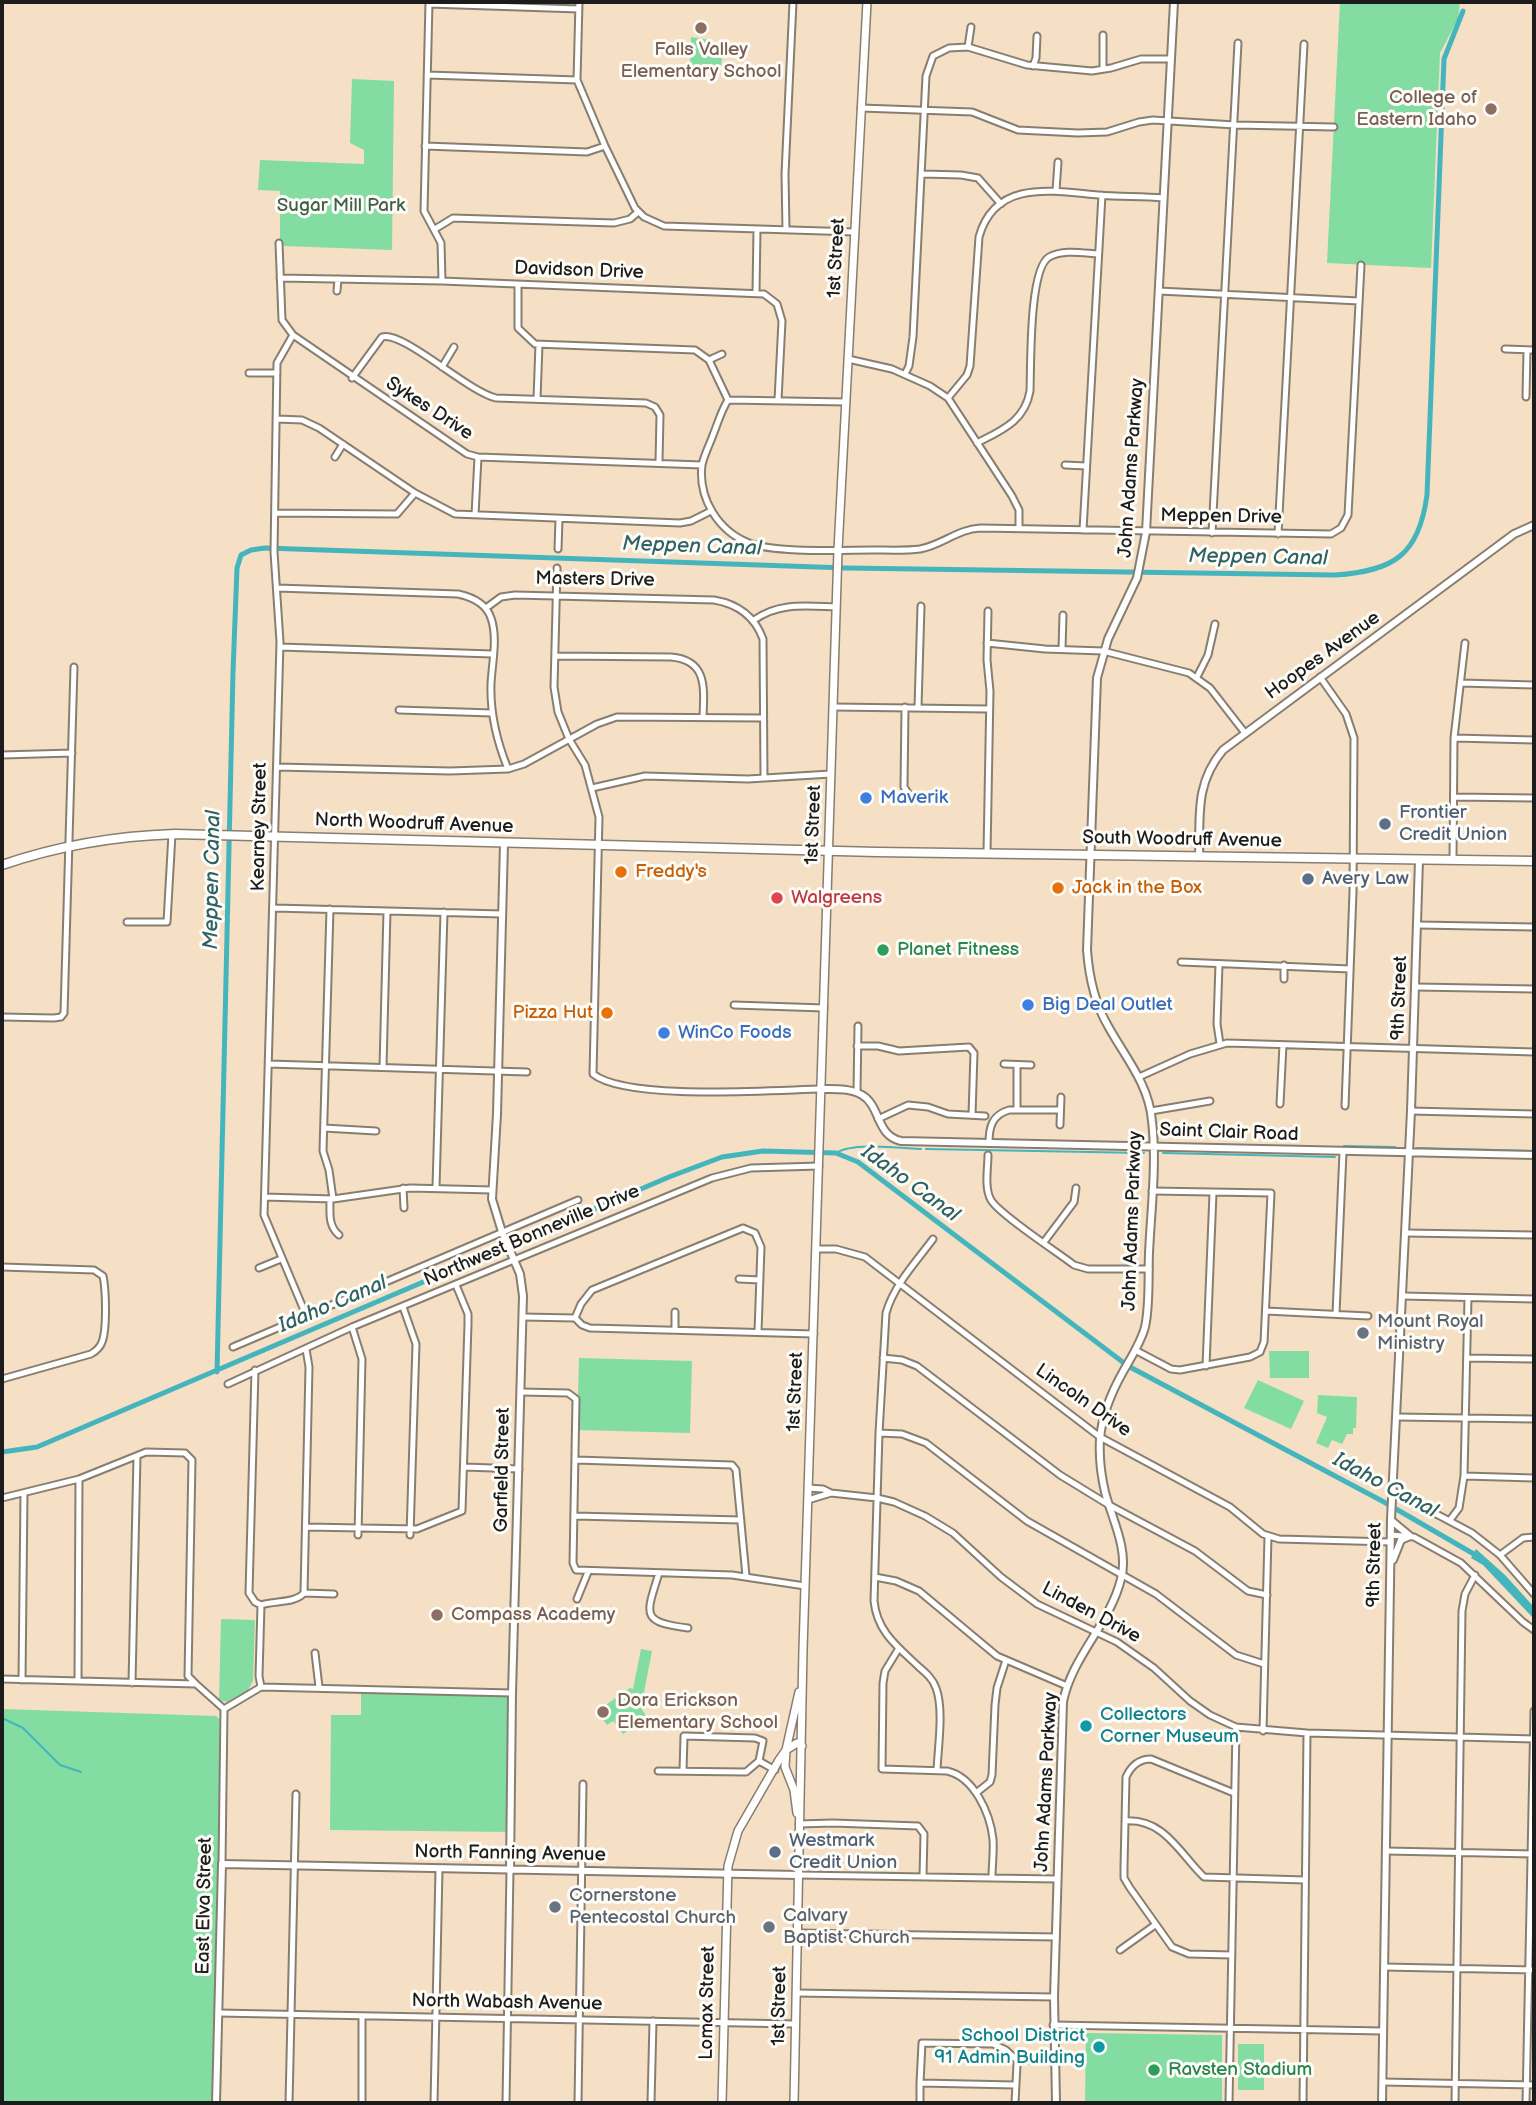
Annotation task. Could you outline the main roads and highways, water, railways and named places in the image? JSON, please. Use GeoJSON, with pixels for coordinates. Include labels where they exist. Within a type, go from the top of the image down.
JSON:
{"type":"FeatureCollection","features":[{"type":"Feature","properties":{"kind":"main road","name":"1st Street"},"geometry":{"type":"LineString","coordinates":[[794,2103],[803,1650],[837,567],[867,2]]}},
{"type":"Feature","properties":{"kind":"main road","name":"North Woodruff Avenue"},"geometry":{"type":"LineString","coordinates":[[2,865],[106,838],[172,834],[829,850]]}},
{"type":"Feature","properties":{"kind":"main road","name":"South Woodruff Avenue"},"geometry":{"type":"LineString","coordinates":[[829,850],[1534,861]]}},
{"type":"Feature","properties":{"kind":"main road","name":"1st Street"},"geometry":{"type":"LineString","coordinates":[[799,1824],[794,1790],[785,1767],[786,1750],[797,1705],[803,1650]]}},
{"type":"Feature","properties":{"kind":"main road"},"geometry":{"type":"LineString","coordinates":[[786,1750],[797,1743],[802,1746]]}},
{"type":"Feature","properties":{"kind":"main road","name":"Lomax Street"},"geometry":{"type":"LineString","coordinates":[[722,2103],[727,1873],[738,1831],[786,1750]]}},
{"type":"Feature","properties":{"kind":"water","name":"Idaho Canal"},"geometry":{"type":"Polygon","coordinates":[[[1476,1549],[1505,1575],[1534,1607],[1534,1619],[1483,1565],[1471,1558],[1476,1549]]]}},
{"type":"Feature","properties":{"kind":"waterway","name":"Meppen Canal"},"geometry":{"type":"LineString","coordinates":[[217,1372],[233,672],[237,568],[241,555],[265,548],[846,568],[1335,575],[1356,573],[1388,564],[1410,546],[1418,532],[1427,495],[1444,59],[1463,11]]}},
{"type":"Feature","properties":{"kind":"waterway"},"geometry":{"type":"LineString","coordinates":[[1344,1146],[1395,1147]]}},
{"type":"Feature","properties":{"kind":"waterway"},"geometry":{"type":"LineString","coordinates":[[836,1153],[865,1147],[921,1149]]}},
{"type":"Feature","properties":{"kind":"waterway"},"geometry":{"type":"LineString","coordinates":[[1417,1148],[1534,1151]]}},
{"type":"Feature","properties":{"kind":"waterway"},"geometry":{"type":"LineString","coordinates":[[926,1149],[1144,1153]]}},
{"type":"Feature","properties":{"kind":"waterway","name":"Idaho Canal"},"geometry":{"type":"LineString","coordinates":[[2,1452],[37,1447],[669,1177],[722,1157],[763,1151],[836,1153],[858,1162],[1128,1366],[1384,1502],[1479,1557]]}},
{"type":"Feature","properties":{"kind":"waterway"},"geometry":{"type":"LineString","coordinates":[[1163,1153],[1335,1157]]}},
{"type":"Feature","properties":{"kind":"waterway"},"geometry":{"type":"LineString","coordinates":[[2,1718],[23,1728],[60,1765],[81,1772]]}},
{"type":"Feature","properties":{"kind":"place","name":"Falls Valley Elementary School"},"geometry":{"type":"Point","coordinates":[701,28]}},
{"type":"Feature","properties":{"kind":"place","name":"College of Eastern Idaho"},"geometry":{"type":"Point","coordinates":[1491,109]}},
{"type":"Feature","properties":{"kind":"place","name":"Maverik"},"geometry":{"type":"Point","coordinates":[866,798]}},
{"type":"Feature","properties":{"kind":"place","name":"Frontier Credit Union"},"geometry":{"type":"Point","coordinates":[1385,824]}},
{"type":"Feature","properties":{"kind":"place","name":"Freddy's"},"geometry":{"type":"Point","coordinates":[621,872]}},
{"type":"Feature","properties":{"kind":"place","name":"Avery Law"},"geometry":{"type":"Point","coordinates":[1308,879]}},
{"type":"Feature","properties":{"kind":"place","name":"Jack in the Box"},"geometry":{"type":"Point","coordinates":[1058,888]}},
{"type":"Feature","properties":{"kind":"place","name":"Walgreens"},"geometry":{"type":"Point","coordinates":[777,898]}},
{"type":"Feature","properties":{"kind":"place","name":"Planet Fitness"},"geometry":{"type":"Point","coordinates":[883,950]}},
{"type":"Feature","properties":{"kind":"place","name":"Big Deal Outlet"},"geometry":{"type":"Point","coordinates":[1028,1005]}},
{"type":"Feature","properties":{"kind":"place","name":"Pizza Hut"},"geometry":{"type":"Point","coordinates":[607,1013]}},
{"type":"Feature","properties":{"kind":"place","name":"WinCo Foods"},"geometry":{"type":"Point","coordinates":[664,1033]}},
{"type":"Feature","properties":{"kind":"place","name":"Mount Royal Ministry"},"geometry":{"type":"Point","coordinates":[1363,1333]}},
{"type":"Feature","properties":{"kind":"place","name":"Compass Academy"},"geometry":{"type":"Point","coordinates":[437,1615]}},
{"type":"Feature","properties":{"kind":"place","name":"Dora Erickson Elementary School"},"geometry":{"type":"Point","coordinates":[603,1712]}},
{"type":"Feature","properties":{"kind":"place","name":"Collectors Corner Museum"},"geometry":{"type":"Point","coordinates":[1086,1726]}},
{"type":"Feature","properties":{"kind":"place","name":"Westmark Credit Union"},"geometry":{"type":"Point","coordinates":[775,1852]}},
{"type":"Feature","properties":{"kind":"place","name":"Cornerstone Pentecostal Church"},"geometry":{"type":"Point","coordinates":[555,1907]}},
{"type":"Feature","properties":{"kind":"place","name":"Calvary Baptist Church"},"geometry":{"type":"Point","coordinates":[769,1927]}},
{"type":"Feature","properties":{"kind":"place","name":"School District 91 Admin Building"},"geometry":{"type":"Point","coordinates":[1099,2047]}},
{"type":"Feature","properties":{"kind":"place","name":"Ravsten Stadium"},"geometry":{"type":"Point","coordinates":[1154,2070]}},
{"type":"Feature","properties":{"kind":"park label","name":"Sugar Mill Park"},"geometry":{"type":"Point","coordinates":[341,206]}}]}
